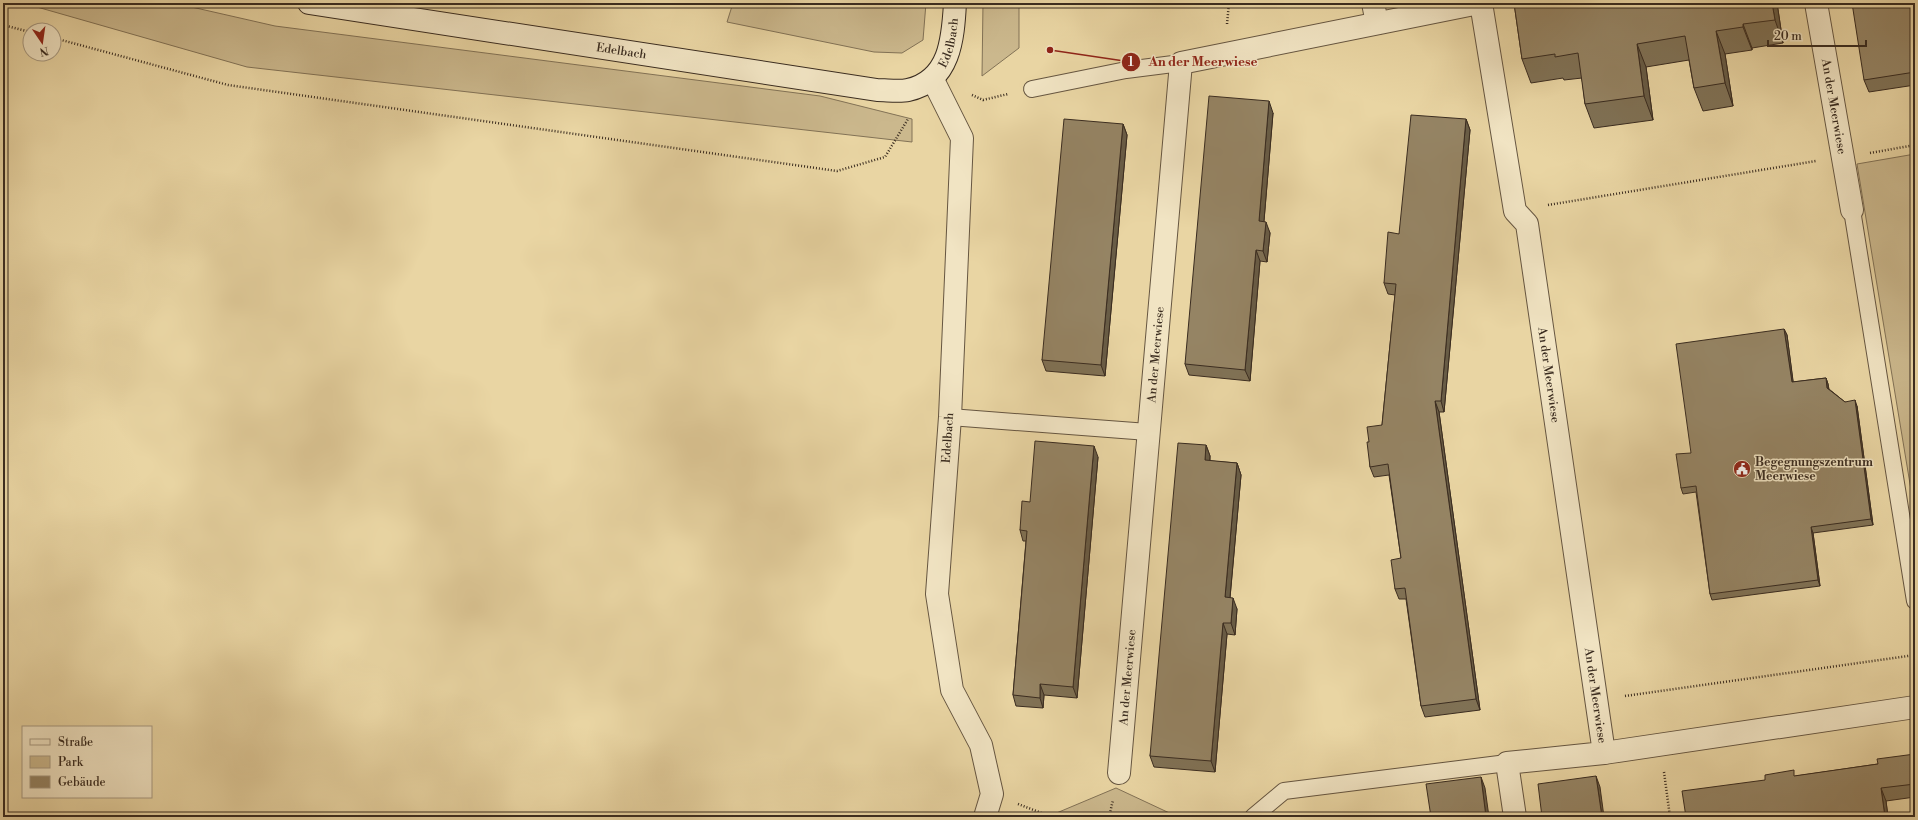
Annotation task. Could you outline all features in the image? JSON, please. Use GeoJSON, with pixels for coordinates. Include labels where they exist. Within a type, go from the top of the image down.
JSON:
{"type":"FeatureCollection","features":[{"type":"Feature","properties":{"kind":"street","name":"Edelbach"},"geometry":{"type":"LineString","coordinates":[[309,3],[877,90],[908,90],[933,80],[946,61],[954,30],[956,3]]}},
{"type":"Feature","properties":{"kind":"street","name":"An der Meerwiese"},"geometry":{"type":"LineString","coordinates":[[1119,773],[1181,63],[1375,13],[1480,3],[1515,211],[1527,224],[1604,752]]}},
{"type":"Feature","properties":{"kind":"street","name":"An der Meerwiese"},"geometry":{"type":"LineString","coordinates":[[1816,3],[1852,210]]}},
{"type":"Feature","properties":{"kind":"street","name":"Edelbach"},"geometry":{"type":"LineString","coordinates":[[933,80],[962,138],[950,417],[938,594],[952,690],[981,744],[992,794],[985,817]]}},
{"type":"Feature","properties":{"kind":"street","name":"An der Meerwiese"},"geometry":{"type":"LineString","coordinates":[[1507,763],[1604,752],[1915,707]]}},
{"type":"Feature","properties":{"kind":"street"},"geometry":{"type":"LineString","coordinates":[[1507,763],[1515,817]]}},
{"type":"Feature","properties":{"kind":"lane"},"geometry":{"type":"LineString","coordinates":[[1032,89],[1126,70],[1181,63]]}},
{"type":"Feature","properties":{"kind":"lane"},"geometry":{"type":"LineString","coordinates":[[1852,210],[1915,601]]}},
{"type":"Feature","properties":{"kind":"lane"},"geometry":{"type":"LineString","coordinates":[[950,417],[1148,432]]}},
{"type":"Feature","properties":{"kind":"lane"},"geometry":{"type":"LineString","coordinates":[[1253,817],[1284,791],[1507,763]]}},
{"type":"Feature","properties":{"kind":"path"},"geometry":{"type":"LineString","coordinates":[[3,24],[22,30]]}},
{"type":"Feature","properties":{"kind":"path"},"geometry":{"type":"LineString","coordinates":[[62,40],[235,86],[837,172],[885,157]]}},
{"type":"Feature","properties":{"kind":"path"},"geometry":{"type":"LineString","coordinates":[[933,80],[983,100],[1032,89]]}},
{"type":"Feature","properties":{"kind":"path"},"geometry":{"type":"LineString","coordinates":[[1515,211],[1915,146]]}},
{"type":"Feature","properties":{"kind":"path"},"geometry":{"type":"LineString","coordinates":[[1596,700],[1915,655]]}},
{"type":"Feature","properties":{"kind":"path"},"geometry":{"type":"LineString","coordinates":[[1660,744],[1670,817]]}},
{"type":"Feature","properties":{"kind":"path"},"geometry":{"type":"LineString","coordinates":[[992,794],[1052,817]]}},
{"type":"Feature","properties":{"kind":"green space"},"geometry":{"type":"Polygon","coordinates":[[[23,3],[174,3],[275,26],[820,96],[912,119],[912,142],[247,67],[23,3]]]}},
{"type":"Feature","properties":{"kind":"green space"},"geometry":{"type":"Polygon","coordinates":[[[733,3],[926,3],[923,40],[902,53],[874,52],[727,22],[733,3]]]}},
{"type":"Feature","properties":{"kind":"green space"},"geometry":{"type":"Polygon","coordinates":[[[983,3],[1019,3],[1019,48],[982,76],[983,3]]]}},
{"type":"Feature","properties":{"kind":"green space"},"geometry":{"type":"Polygon","coordinates":[[[1915,154],[1915,514],[1857,164],[1915,154]]]}},
{"type":"Feature","properties":{"kind":"green space"},"geometry":{"type":"Polygon","coordinates":[[[1116,788],[1178,817],[1047,817],[1116,788]]]}},
{"type":"Feature","properties":{"kind":"building"},"geometry":{"type":"Polygon","coordinates":[[[1514,3],[1772,3],[1775,20],[1743,24],[1743,27],[1716,31],[1725,83],[1694,88],[1685,36],[1637,44],[1644,96],[1585,104],[1578,53],[1555,57],[1555,54],[1522,59],[1514,3]]]}},
{"type":"Feature","properties":{"kind":"building"},"geometry":{"type":"Polygon","coordinates":[[[1852,3],[1915,3],[1915,72],[1864,80],[1852,3]]]}},
{"type":"Feature","properties":{"kind":"building"},"geometry":{"type":"Polygon","coordinates":[[[1209,96],[1269,101],[1259,221],[1266,222],[1263,251],[1256,250],[1245,370],[1185,364],[1209,96]]]}},
{"type":"Feature","properties":{"kind":"building"},"geometry":{"type":"Polygon","coordinates":[[[1411,115],[1466,119],[1441,401],[1435,401],[1476,699],[1421,706],[1405,588],[1395,589],[1391,560],[1401,558],[1388,464],[1370,467],[1367,442],[1369,442],[1367,427],[1382,425],[1396,284],[1384,283],[1388,232],[1399,234],[1411,115]]]}},
{"type":"Feature","properties":{"kind":"building"},"geometry":{"type":"Polygon","coordinates":[[[1064,119],[1123,124],[1101,365],[1042,360],[1064,119]]]}},
{"type":"Feature","properties":{"kind":"building"},"geometry":{"type":"Polygon","coordinates":[[[1784,329],[1792,382],[1826,378],[1827,388],[1845,402],[1855,400],[1871,519],[1811,527],[1818,580],[1710,594],[1696,486],[1681,488],[1676,454],[1691,453],[1676,344],[1784,329]]]}},
{"type":"Feature","properties":{"kind":"building"},"geometry":{"type":"Polygon","coordinates":[[[1035,441],[1094,446],[1073,687],[1040,684],[1040,698],[1013,695],[1027,531],[1020,530],[1022,501],[1030,502],[1035,441]]]}},
{"type":"Feature","properties":{"kind":"building"},"geometry":{"type":"Polygon","coordinates":[[[1178,443],[1206,445],[1205,460],[1237,463],[1225,597],[1233,598],[1231,623],[1223,623],[1211,761],[1150,756],[1178,443]]]}},
{"type":"Feature","properties":{"kind":"building"},"geometry":{"type":"Polygon","coordinates":[[[1915,754],[1915,784],[1881,788],[1885,817],[1686,817],[1682,791],[1765,780],[1765,775],[1794,770],[1794,776],[1878,764],[1877,759],[1915,754]]]}},
{"type":"Feature","properties":{"kind":"building"},"geometry":{"type":"Polygon","coordinates":[[[1596,776],[1602,817],[1542,817],[1538,784],[1596,776]]]}},
{"type":"Feature","properties":{"kind":"building"},"geometry":{"type":"Polygon","coordinates":[[[1481,777],[1486,817],[1431,817],[1426,784],[1481,777]]]}},
{"type":"Feature","properties":{"kind":"place","name":"An der Meerwiese"},"geometry":{"type":"Point","coordinates":[1050,50]}},
{"type":"Feature","properties":{"kind":"place","name":"Begegnungszentrum Meerwiese"},"geometry":{"type":"Point","coordinates":[1742,469]}}]}
